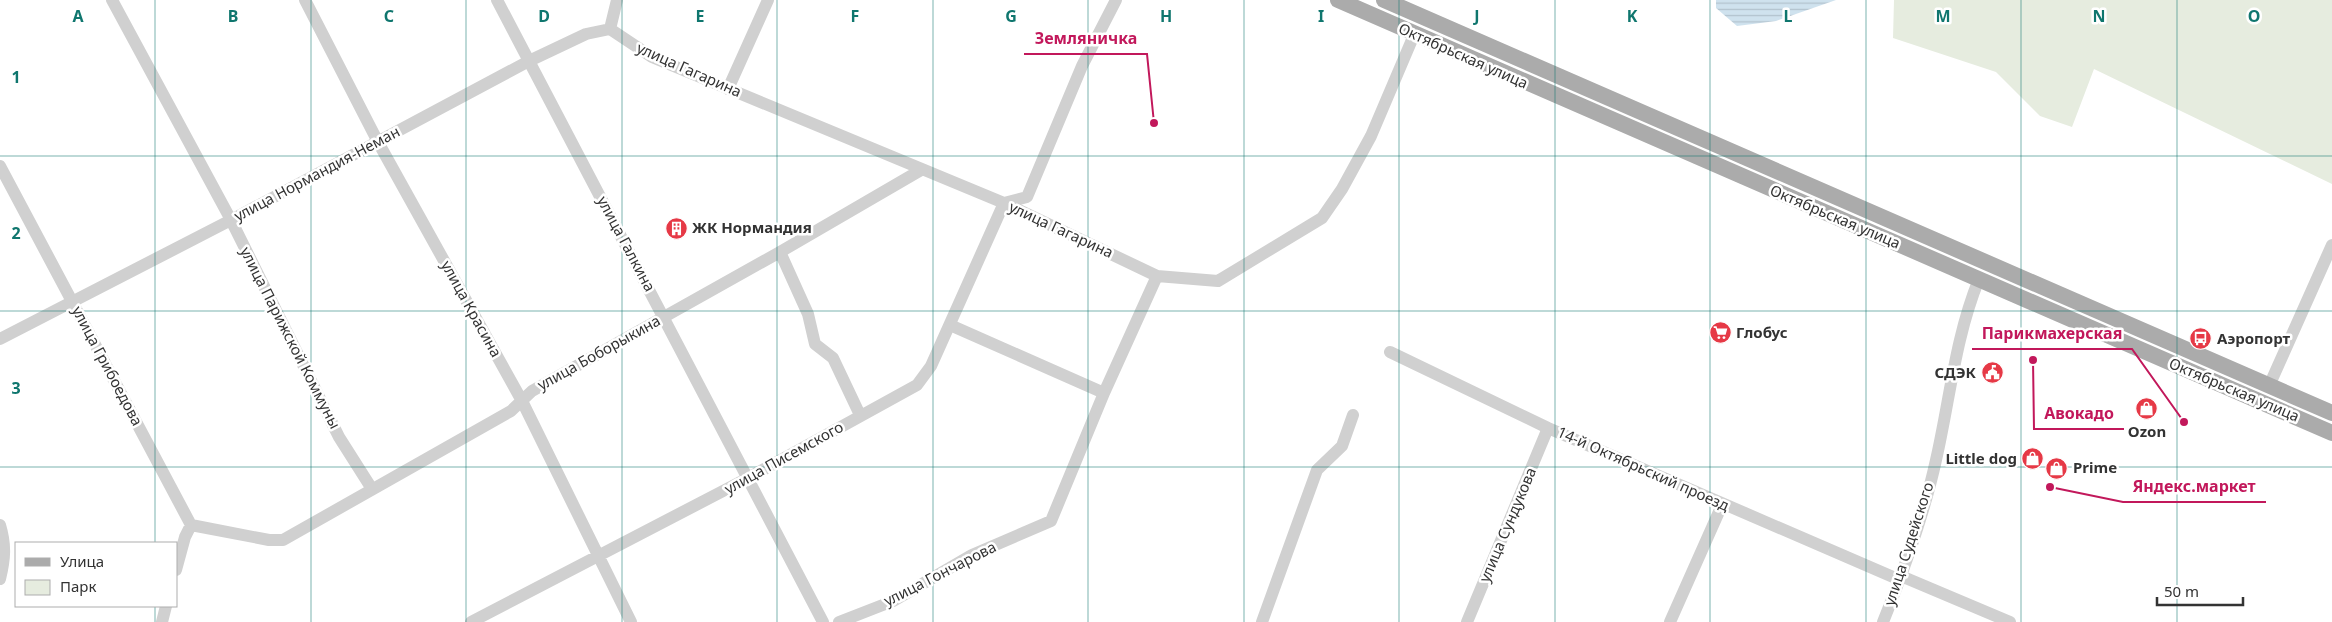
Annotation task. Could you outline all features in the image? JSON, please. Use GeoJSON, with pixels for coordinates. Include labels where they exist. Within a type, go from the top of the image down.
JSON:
{"type":"FeatureCollection","features":[{"type":"Feature","properties":{"kind":"main road","name":"Октябрьская улица"},"geometry":{"type":"LineString","coordinates":[[1338,0],[1414,35],[2332,433]]}},
{"type":"Feature","properties":{"kind":"main road","name":"Октябрьская улица"},"geometry":{"type":"LineString","coordinates":[[1384,0],[2332,414]]}},
{"type":"Feature","properties":{"kind":"main road","name":"улица Судейского"},"geometry":{"type":"LineString","coordinates":[[1979,279],[1986,262]]}},
{"type":"Feature","properties":{"kind":"main road"},"geometry":{"type":"LineString","coordinates":[[2263,403],[2269,386]]}},
{"type":"Feature","properties":{"kind":"street","name":"улица Парижской Коммуны"},"geometry":{"type":"LineString","coordinates":[[112,0],[231,220],[340,437],[372,489]]}},
{"type":"Feature","properties":{"kind":"street","name":"улица Красина"},"geometry":{"type":"LineString","coordinates":[[305,0],[378,142],[522,401],[596,556],[631,622]]}},
{"type":"Feature","properties":{"kind":"street","name":"улица Галкина"},"geometry":{"type":"LineString","coordinates":[[498,0],[823,622]]}},
{"type":"Feature","properties":{"kind":"street"},"geometry":{"type":"LineString","coordinates":[[610,29],[617,0]]}},
{"type":"Feature","properties":{"kind":"street"},"geometry":{"type":"LineString","coordinates":[[728,89],[768,0]]}},
{"type":"Feature","properties":{"kind":"street"},"geometry":{"type":"LineString","coordinates":[[1004,203],[1027,196],[1082,66],[1116,0]]}},
{"type":"Feature","properties":{"kind":"street","name":"улица Нормандия-Неман"},"geometry":{"type":"LineString","coordinates":[[0,339],[231,220],[529,61],[586,34],[610,29]]}},
{"type":"Feature","properties":{"kind":"street","name":"улица Гагарина"},"geometry":{"type":"LineString","coordinates":[[610,29],[652,57],[1004,203],[1157,276],[1218,281],[1322,218],[1342,189],[1371,136],[1414,35]]}},
{"type":"Feature","properties":{"kind":"street","name":"улица Грибоедова"},"geometry":{"type":"LineString","coordinates":[[0,166],[191,525]]}},
{"type":"Feature","properties":{"kind":"street","name":"улица Боборыкина"},"geometry":{"type":"LineString","coordinates":[[191,525],[269,540],[283,540],[511,411],[532,390],[665,317],[922,170]]}},
{"type":"Feature","properties":{"kind":"street","name":"улица Писемского"},"geometry":{"type":"LineString","coordinates":[[471,622],[748,478],[917,385],[931,366],[1004,203]]}},
{"type":"Feature","properties":{"kind":"street"},"geometry":{"type":"LineString","coordinates":[[2269,386],[2332,245]]}},
{"type":"Feature","properties":{"kind":"street"},"geometry":{"type":"LineString","coordinates":[[780,252],[808,314],[815,344],[833,358],[860,415]]}},
{"type":"Feature","properties":{"kind":"street","name":"улица Гончарова"},"geometry":{"type":"LineString","coordinates":[[839,622],[893,600],[972,555],[1051,521],[1104,393],[1157,276]]}},
{"type":"Feature","properties":{"kind":"street","name":"улица Судейского"},"geometry":{"type":"LineString","coordinates":[[1883,622],[1927,497],[1958,344],[1979,279]]}},
{"type":"Feature","properties":{"kind":"street"},"geometry":{"type":"LineString","coordinates":[[950,325],[1104,393]]}},
{"type":"Feature","properties":{"kind":"street","name":"14-й Октябрьский проезд"},"geometry":{"type":"LineString","coordinates":[[1390,352],[1548,428],[1620,457],[1722,505],[2010,622]]}},
{"type":"Feature","properties":{"kind":"street"},"geometry":{"type":"LineString","coordinates":[[1262,622],[1317,470],[1342,446],[1354,416]]}},
{"type":"Feature","properties":{"kind":"street","name":"улица Сундукова"},"geometry":{"type":"LineString","coordinates":[[1467,622],[1548,428]]}},
{"type":"Feature","properties":{"kind":"street"},"geometry":{"type":"LineString","coordinates":[[1670,622],[1722,505]]}},
{"type":"Feature","properties":{"kind":"street"},"geometry":{"type":"LineString","coordinates":[[0,525],[5,543],[5,559],[0,580]]}},
{"type":"Feature","properties":{"kind":"street"},"geometry":{"type":"LineString","coordinates":[[178,563],[185,537],[191,525]]}},
{"type":"Feature","properties":{"kind":"street"},"geometry":{"type":"LineString","coordinates":[[162,622],[166,607]]}},
{"type":"Feature","properties":{"kind":"green space"},"geometry":{"type":"Polygon","coordinates":[[[1894,0],[2332,0],[2332,184],[2094,69],[2072,127],[2040,116],[1996,72],[1893,38],[1894,0]]]}},
{"type":"Feature","properties":{"kind":"water"},"geometry":{"type":"Polygon","coordinates":[[[1716,0],[1836,0],[1776,21],[1737,26],[1716,8],[1716,0]]]}},
{"type":"Feature","properties":{"kind":"place","name":"Земляничка"},"geometry":{"type":"Point","coordinates":[1154,123]}},
{"type":"Feature","properties":{"kind":"place","name":"ЖК Нормандия"},"geometry":{"type":"Point","coordinates":[676,228]}},
{"type":"Feature","properties":{"kind":"place","name":"Глобус"},"geometry":{"type":"Point","coordinates":[1720,333]}},
{"type":"Feature","properties":{"kind":"place","name":"Аэропорт"},"geometry":{"type":"Point","coordinates":[2201,339]}},
{"type":"Feature","properties":{"kind":"place","name":"Авокадо"},"geometry":{"type":"Point","coordinates":[2033,360]}},
{"type":"Feature","properties":{"kind":"place","name":"СДЭК"},"geometry":{"type":"Point","coordinates":[1992,373]}},
{"type":"Feature","properties":{"kind":"place","name":"Ozon"},"geometry":{"type":"Point","coordinates":[2147,409]}},
{"type":"Feature","properties":{"kind":"place","name":"Парикмахерская"},"geometry":{"type":"Point","coordinates":[2184,422]}},
{"type":"Feature","properties":{"kind":"place","name":"Little dog"},"geometry":{"type":"Point","coordinates":[2033,459]}},
{"type":"Feature","properties":{"kind":"place","name":"Prime"},"geometry":{"type":"Point","coordinates":[2057,468]}},
{"type":"Feature","properties":{"kind":"place","name":"Яндекс.маркет"},"geometry":{"type":"Point","coordinates":[2050,487]}}]}
